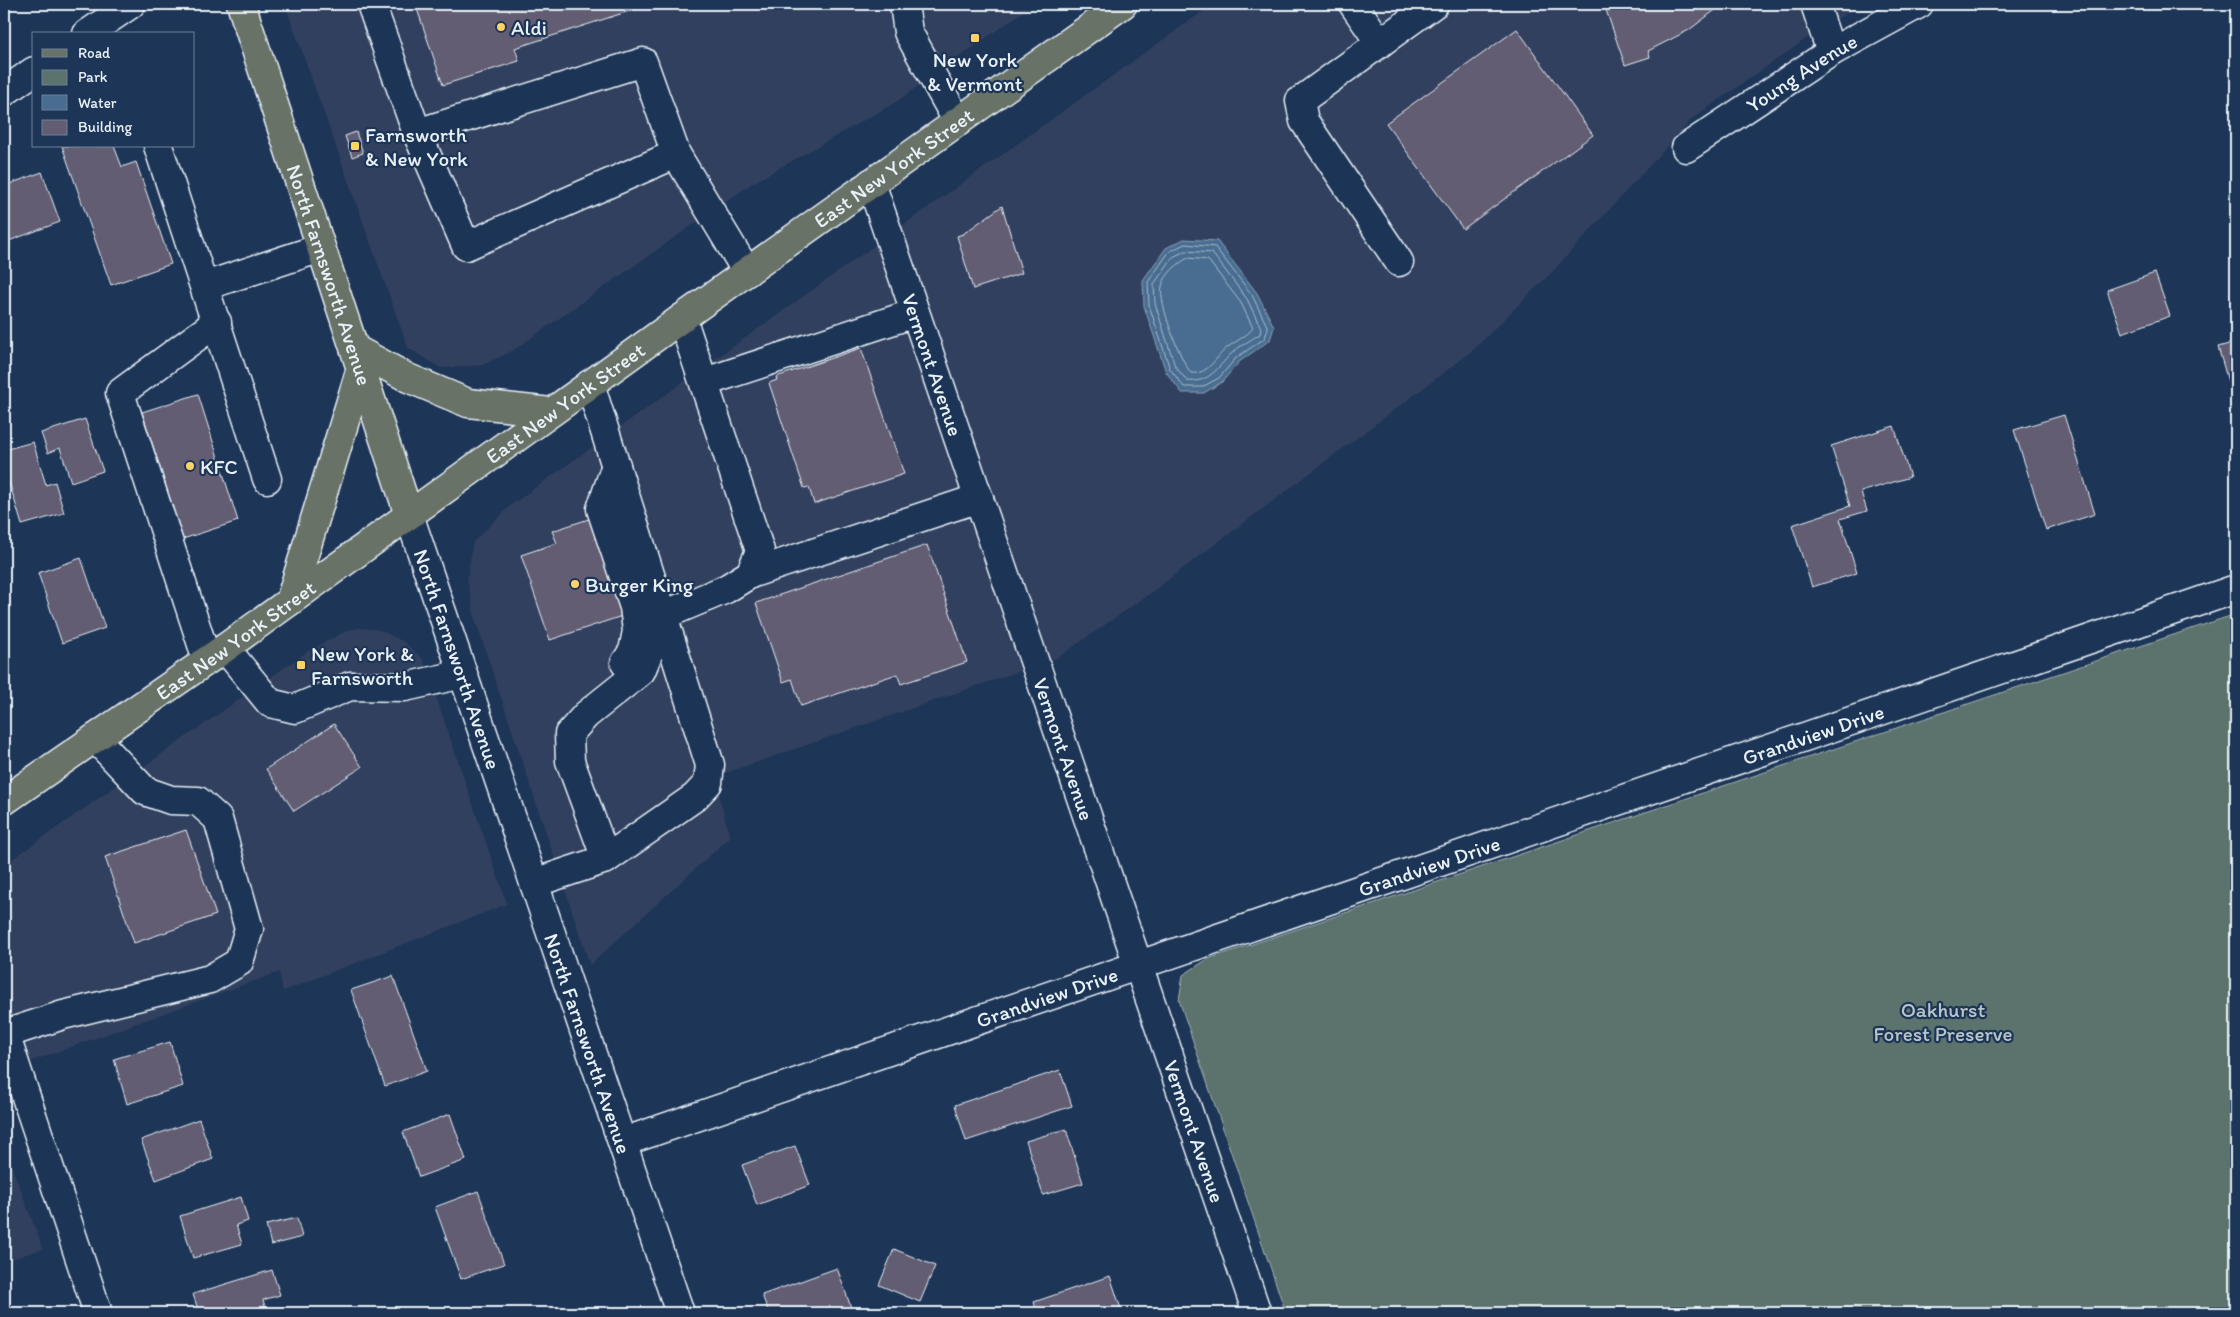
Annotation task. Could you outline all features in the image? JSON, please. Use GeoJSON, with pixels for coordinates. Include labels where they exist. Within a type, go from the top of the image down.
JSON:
{"type":"FeatureCollection","features":[{"type":"Feature","properties":{"kind":"main road","name":"North Farnsworth Avenue"},"geometry":{"type":"LineString","coordinates":[[241,4],[409,515]]}},
{"type":"Feature","properties":{"kind":"main road","name":"East New York Street"},"geometry":{"type":"LineString","coordinates":[[4,801],[216,654],[682,318],[1123,4]]}},
{"type":"Feature","properties":{"kind":"main road"},"geometry":{"type":"LineString","coordinates":[[290,601],[358,359],[468,403],[551,412]]}},
{"type":"Feature","properties":{"kind":"street"},"geometry":{"type":"LineString","coordinates":[[370,4],[417,132],[466,246],[676,154]]}},
{"type":"Feature","properties":{"kind":"street"},"geometry":{"type":"LineString","coordinates":[[904,4],[908,32],[958,122]]}},
{"type":"Feature","properties":{"kind":"street"},"geometry":{"type":"LineString","coordinates":[[1352,4],[1380,43]]}},
{"type":"Feature","properties":{"kind":"street"},"geometry":{"type":"LineString","coordinates":[[1399,262],[1304,121],[1300,101],[1434,4]]}},
{"type":"Feature","properties":{"kind":"street"},"geometry":{"type":"LineString","coordinates":[[1815,4],[1831,52]]}},
{"type":"Feature","properties":{"kind":"street","name":"Young Avenue"},"geometry":{"type":"LineString","coordinates":[[1686,148],[1831,52],[1919,4]]}},
{"type":"Feature","properties":{"kind":"street"},"geometry":{"type":"LineString","coordinates":[[91,32],[122,18]]}},
{"type":"Feature","properties":{"kind":"street"},"geometry":{"type":"LineString","coordinates":[[417,132],[643,62],[676,154],[747,272]]}},
{"type":"Feature","properties":{"kind":"street"},"geometry":{"type":"LineString","coordinates":[[4,92],[32,72]]}},
{"type":"Feature","properties":{"kind":"street"},"geometry":{"type":"LineString","coordinates":[[159,148],[267,479]]}},
{"type":"Feature","properties":{"kind":"street","name":"Vermont Avenue"},"geometry":{"type":"LineString","coordinates":[[871,183],[1257,1313]]}},
{"type":"Feature","properties":{"kind":"street"},"geometry":{"type":"LineString","coordinates":[[205,286],[321,248]]}},
{"type":"Feature","properties":{"kind":"street"},"geometry":{"type":"LineString","coordinates":[[705,382],[915,312]]}},
{"type":"Feature","properties":{"kind":"street"},"geometry":{"type":"LineString","coordinates":[[682,318],[760,551],[750,574]]}},
{"type":"Feature","properties":{"kind":"street"},"geometry":{"type":"LineString","coordinates":[[217,322],[120,393],[216,654],[270,703],[295,709],[350,686],[405,688],[463,674]]}},
{"type":"Feature","properties":{"kind":"street"},"geometry":{"type":"LineString","coordinates":[[534,883],[606,859],[695,797],[708,783],[710,765],[590,384]]}},
{"type":"Feature","properties":{"kind":"street"},"geometry":{"type":"LineString","coordinates":[[594,826],[575,815],[553,750],[554,732],[564,713],[624,665],[633,651],[637,631],[634,607],[601,509],[616,465]]}},
{"type":"Feature","properties":{"kind":"street"},"geometry":{"type":"LineString","coordinates":[[606,859],[570,761],[569,734],[586,715],[641,670],[664,615],[726,589],[750,574],[979,498]]}},
{"type":"Feature","properties":{"kind":"street","name":"North Farnsworth Avenue"},"geometry":{"type":"LineString","coordinates":[[409,515],[680,1313]]}},
{"type":"Feature","properties":{"kind":"street","name":"Grandview Drive"},"geometry":{"type":"LineString","coordinates":[[623,1142],[2236,589]]}},
{"type":"Feature","properties":{"kind":"street"},"geometry":{"type":"LineString","coordinates":[[95,738],[145,791],[171,800],[198,801],[218,819],[249,929],[239,962],[210,979],[4,1032],[98,1313]]}},
{"type":"Feature","properties":{"kind":"shaded area"},"geometry":{"type":"Polygon","coordinates":[[[285,4],[1034,4],[896,102],[751,184],[514,350],[483,365],[441,368],[408,348],[285,4]]]}},
{"type":"Feature","properties":{"kind":"shaded area"},"geometry":{"type":"Polygon","coordinates":[[[1213,4],[1864,4],[1829,23],[1693,118],[1553,271],[1470,353],[1145,597],[1057,658],[714,777],[730,837],[590,965],[475,619],[467,579],[473,542],[511,505],[1213,4]]]}},
{"type":"Feature","properties":{"kind":"shaded area"},"geometry":{"type":"Polygon","coordinates":[[[360,628],[380,630],[404,642],[423,659],[507,904],[283,991],[279,972],[4,1071],[4,865],[308,651],[348,630],[360,628]]]}},
{"type":"Feature","properties":{"kind":"shaded area"},"geometry":{"type":"Polygon","coordinates":[[[4,1146],[43,1249],[4,1261],[4,1146]]]}},
{"type":"Feature","properties":{"kind":"green space","name":"Oakhurst Forest Preserve"},"geometry":{"type":"Polygon","coordinates":[[[2236,614],[2236,1313],[1286,1313],[1179,1000],[1183,975],[1208,959],[2236,614]]]}},
{"type":"Feature","properties":{"kind":"water"},"geometry":{"type":"Polygon","coordinates":[[[1184,239],[1217,241],[1257,293],[1274,327],[1270,340],[1239,362],[1222,382],[1204,393],[1182,393],[1166,372],[1144,306],[1143,280],[1166,248],[1184,239]]]}},
{"type":"Feature","properties":{"kind":"building","name":"Aldi"},"geometry":{"type":"Polygon","coordinates":[[[424,4],[651,4],[515,48],[519,61],[443,85],[416,6],[424,4]]]}},
{"type":"Feature","properties":{"kind":"building"},"geometry":{"type":"Polygon","coordinates":[[[1604,4],[1723,4],[1689,30],[1648,51],[1650,57],[1625,65],[1604,4]]]}},
{"type":"Feature","properties":{"kind":"building"},"geometry":{"type":"Polygon","coordinates":[[[2236,4],[2236,26],[2229,6],[2236,4]]]}},
{"type":"Feature","properties":{"kind":"building"},"geometry":{"type":"Polygon","coordinates":[[[1517,29],[1593,135],[1463,229],[1386,123],[1517,29]]]}},
{"type":"Feature","properties":{"kind":"building"},"geometry":{"type":"Polygon","coordinates":[[[356,132],[363,153],[352,157],[345,136],[356,132]]]}},
{"type":"Feature","properties":{"kind":"building"},"geometry":{"type":"Polygon","coordinates":[[[63,148],[115,148],[122,167],[136,162],[171,264],[111,285],[63,148]]]}},
{"type":"Feature","properties":{"kind":"building"},"geometry":{"type":"Polygon","coordinates":[[[42,172],[60,222],[6,242],[4,235],[4,186],[42,172]]]}},
{"type":"Feature","properties":{"kind":"building"},"geometry":{"type":"Polygon","coordinates":[[[1002,206],[1022,273],[973,289],[957,236],[963,234],[1002,206]]]}},
{"type":"Feature","properties":{"kind":"building"},"geometry":{"type":"Polygon","coordinates":[[[2155,273],[2170,316],[2122,333],[2107,290],[2155,273]]]}},
{"type":"Feature","properties":{"kind":"building"},"geometry":{"type":"Polygon","coordinates":[[[2236,342],[2236,401],[2234,402],[2218,347],[2236,342]]]}},
{"type":"Feature","properties":{"kind":"building"},"geometry":{"type":"Polygon","coordinates":[[[861,348],[904,474],[814,504],[809,487],[804,488],[769,383],[777,380],[776,377],[861,348]]]}},
{"type":"Feature","properties":{"kind":"building","name":"KFC"},"geometry":{"type":"Polygon","coordinates":[[[198,394],[238,521],[183,539],[142,412],[198,394]]]}},
{"type":"Feature","properties":{"kind":"building"},"geometry":{"type":"Polygon","coordinates":[[[2064,415],[2095,514],[2046,530],[2014,430],[2064,415]]]}},
{"type":"Feature","properties":{"kind":"building"},"geometry":{"type":"Polygon","coordinates":[[[85,419],[103,471],[71,482],[60,448],[48,453],[41,433],[85,419]]]}},
{"type":"Feature","properties":{"kind":"building"},"geometry":{"type":"Polygon","coordinates":[[[1894,426],[1910,477],[1861,492],[1867,511],[1840,519],[1857,573],[1812,587],[1792,525],[1850,506],[1831,446],[1894,426]]]}},
{"type":"Feature","properties":{"kind":"building"},"geometry":{"type":"Polygon","coordinates":[[[33,442],[46,485],[55,482],[64,513],[22,525],[4,465],[4,450],[33,442]]]}},
{"type":"Feature","properties":{"kind":"building","name":"Burger King"},"geometry":{"type":"Polygon","coordinates":[[[595,517],[628,614],[550,640],[521,555],[557,543],[552,531],[595,517]]]}},
{"type":"Feature","properties":{"kind":"building"},"geometry":{"type":"Polygon","coordinates":[[[927,545],[967,662],[901,684],[897,674],[801,706],[792,679],[783,682],[756,603],[927,545]]]}},
{"type":"Feature","properties":{"kind":"building"},"geometry":{"type":"Polygon","coordinates":[[[81,558],[105,628],[62,643],[38,573],[81,558]]]}},
{"type":"Feature","properties":{"kind":"building"},"geometry":{"type":"Polygon","coordinates":[[[334,724],[362,767],[294,811],[266,769],[334,724]]]}},
{"type":"Feature","properties":{"kind":"building"},"geometry":{"type":"Polygon","coordinates":[[[186,830],[216,915],[134,943],[105,857],[186,830]]]}},
{"type":"Feature","properties":{"kind":"building"},"geometry":{"type":"Polygon","coordinates":[[[393,976],[427,1071],[385,1086],[351,990],[393,976]]]}},
{"type":"Feature","properties":{"kind":"building"},"geometry":{"type":"Polygon","coordinates":[[[170,1042],[183,1086],[127,1104],[114,1059],[170,1042]]]}},
{"type":"Feature","properties":{"kind":"building"},"geometry":{"type":"Polygon","coordinates":[[[1060,1070],[1072,1106],[966,1141],[955,1105],[1060,1070]]]}},
{"type":"Feature","properties":{"kind":"building"},"geometry":{"type":"Polygon","coordinates":[[[450,1114],[466,1160],[419,1177],[403,1132],[450,1114]]]}},
{"type":"Feature","properties":{"kind":"building"},"geometry":{"type":"Polygon","coordinates":[[[199,1119],[213,1159],[156,1180],[141,1140],[199,1119]]]}},
{"type":"Feature","properties":{"kind":"building"},"geometry":{"type":"Polygon","coordinates":[[[1066,1129],[1083,1183],[1043,1195],[1026,1141],[1066,1129]]]}},
{"type":"Feature","properties":{"kind":"building"},"geometry":{"type":"Polygon","coordinates":[[[795,1146],[810,1185],[757,1205],[742,1165],[795,1146]]]}},
{"type":"Feature","properties":{"kind":"building"},"geometry":{"type":"Polygon","coordinates":[[[478,1191],[504,1264],[461,1279],[435,1207],[478,1191]]]}},
{"type":"Feature","properties":{"kind":"building"},"geometry":{"type":"Polygon","coordinates":[[[241,1197],[248,1221],[236,1225],[242,1244],[193,1258],[180,1216],[241,1197]]]}},
{"type":"Feature","properties":{"kind":"building"},"geometry":{"type":"Polygon","coordinates":[[[297,1218],[302,1237],[271,1245],[266,1225],[297,1218]]]}},
{"type":"Feature","properties":{"kind":"building"},"geometry":{"type":"Polygon","coordinates":[[[894,1249],[935,1266],[920,1302],[879,1285],[894,1249]]]}},
{"type":"Feature","properties":{"kind":"building"},"geometry":{"type":"Polygon","coordinates":[[[837,1268],[853,1313],[821,1313],[819,1309],[807,1313],[769,1313],[762,1295],[837,1268]]]}},
{"type":"Feature","properties":{"kind":"building"},"geometry":{"type":"Polygon","coordinates":[[[272,1270],[280,1295],[263,1300],[267,1313],[199,1313],[193,1294],[272,1270]]]}},
{"type":"Feature","properties":{"kind":"building"},"geometry":{"type":"Polygon","coordinates":[[[1110,1276],[1122,1312],[1037,1313],[1034,1302],[1110,1276]]]}},
{"type":"Feature","properties":{"kind":"place","name":"Aldi"},"geometry":{"type":"Point","coordinates":[501,27]}},
{"type":"Feature","properties":{"kind":"place","name":"New York & Vermont"},"geometry":{"type":"Point","coordinates":[975,38]}},
{"type":"Feature","properties":{"kind":"place","name":"Farnsworth & New York"},"geometry":{"type":"Point","coordinates":[355,146]}},
{"type":"Feature","properties":{"kind":"place","name":"KFC"},"geometry":{"type":"Point","coordinates":[190,466]}},
{"type":"Feature","properties":{"kind":"place","name":"Burger King"},"geometry":{"type":"Point","coordinates":[575,584]}},
{"type":"Feature","properties":{"kind":"place","name":"New York & Farnsworth"},"geometry":{"type":"Point","coordinates":[301,665]}}]}
